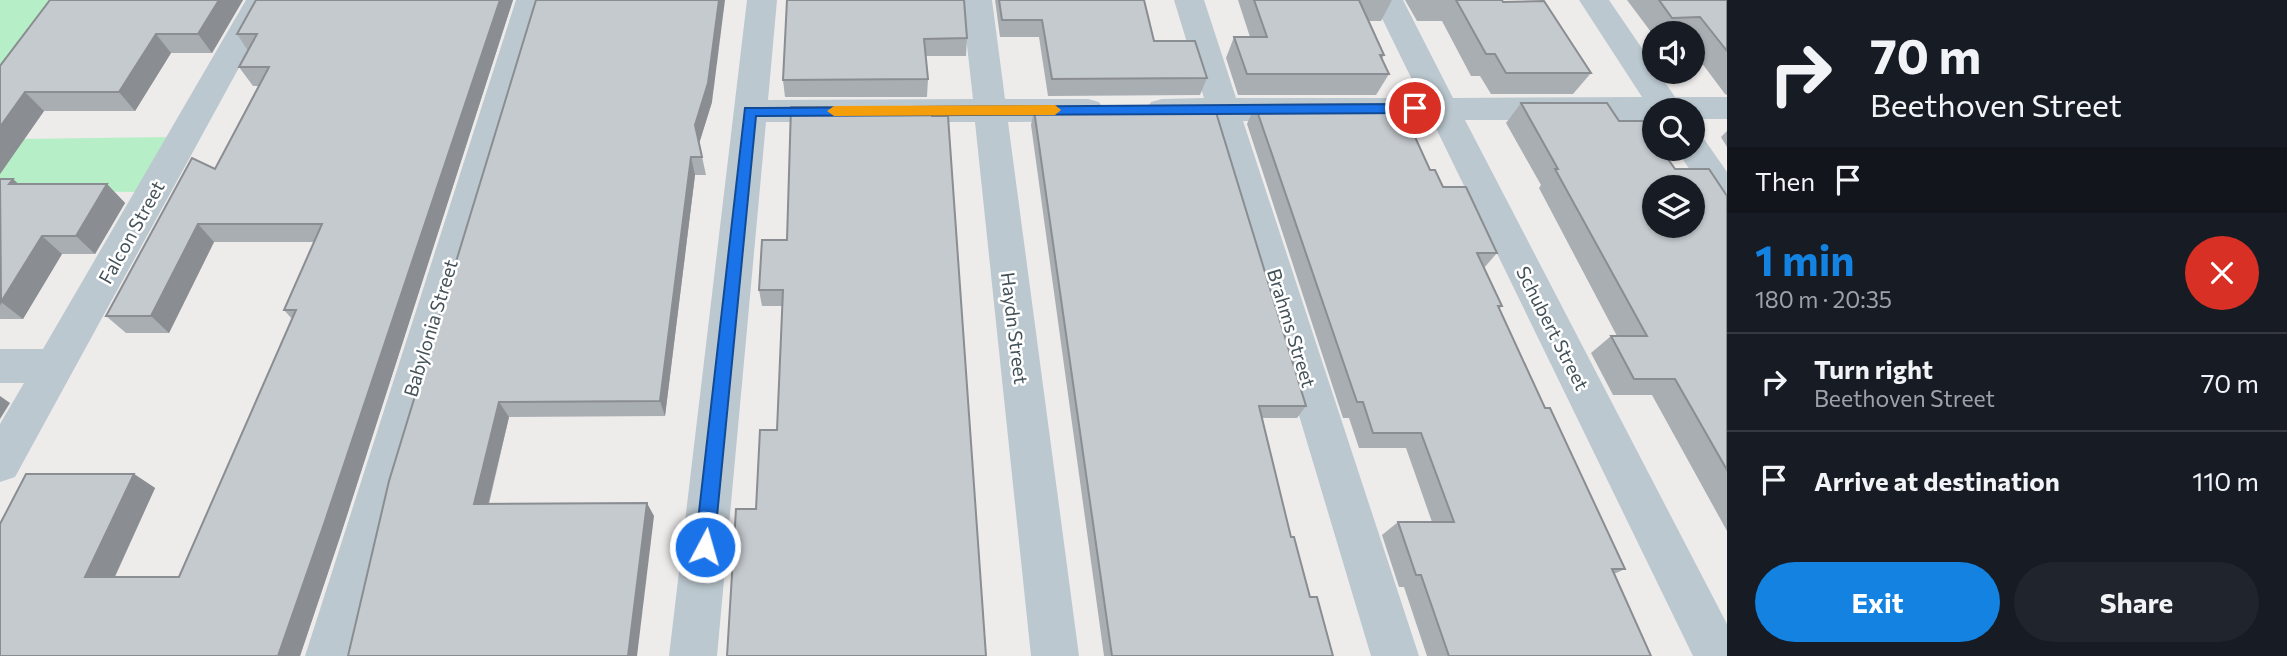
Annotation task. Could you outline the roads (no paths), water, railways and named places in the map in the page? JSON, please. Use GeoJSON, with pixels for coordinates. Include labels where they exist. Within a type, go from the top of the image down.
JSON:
{"type":"FeatureCollection","features":[{"type":"Feature","properties":{"kind":"street","name":"Falcon Street"},"geometry":{"type":"LineString","coordinates":[[0,463],[261,0]]}},
{"type":"Feature","properties":{"kind":"street","name":"Babylonia Street"},"geometry":{"type":"LineString","coordinates":[[329,656],[531,0]]}},
{"type":"Feature","properties":{"kind":"street"},"geometry":{"type":"LineString","coordinates":[[693,656],[762,0]]}},
{"type":"Feature","properties":{"kind":"street","name":"Haydn Street"},"geometry":{"type":"LineString","coordinates":[[977,0],[1055,656]]}},
{"type":"Feature","properties":{"kind":"street","name":"Brahms Street"},"geometry":{"type":"LineString","coordinates":[[1189,0],[1395,656]]}},
{"type":"Feature","properties":{"kind":"street","name":"Schubert Street"},"geometry":{"type":"LineString","coordinates":[[1388,0],[1718,656]]}},
{"type":"Feature","properties":{"kind":"street"},"geometry":{"type":"LineString","coordinates":[[1594,0],[1659,98]]}},
{"type":"Feature","properties":{"kind":"street"},"geometry":{"type":"LineString","coordinates":[[1705,108],[1727,108]]}},
{"type":"Feature","properties":{"kind":"street"},"geometry":{"type":"LineString","coordinates":[[750,111],[1642,109]]}},
{"type":"Feature","properties":{"kind":"street"},"geometry":{"type":"LineString","coordinates":[[1701,161],[1727,199]]}},
{"type":"Feature","properties":{"kind":"street"},"geometry":{"type":"LineString","coordinates":[[0,366],[55,366]]}}]}
